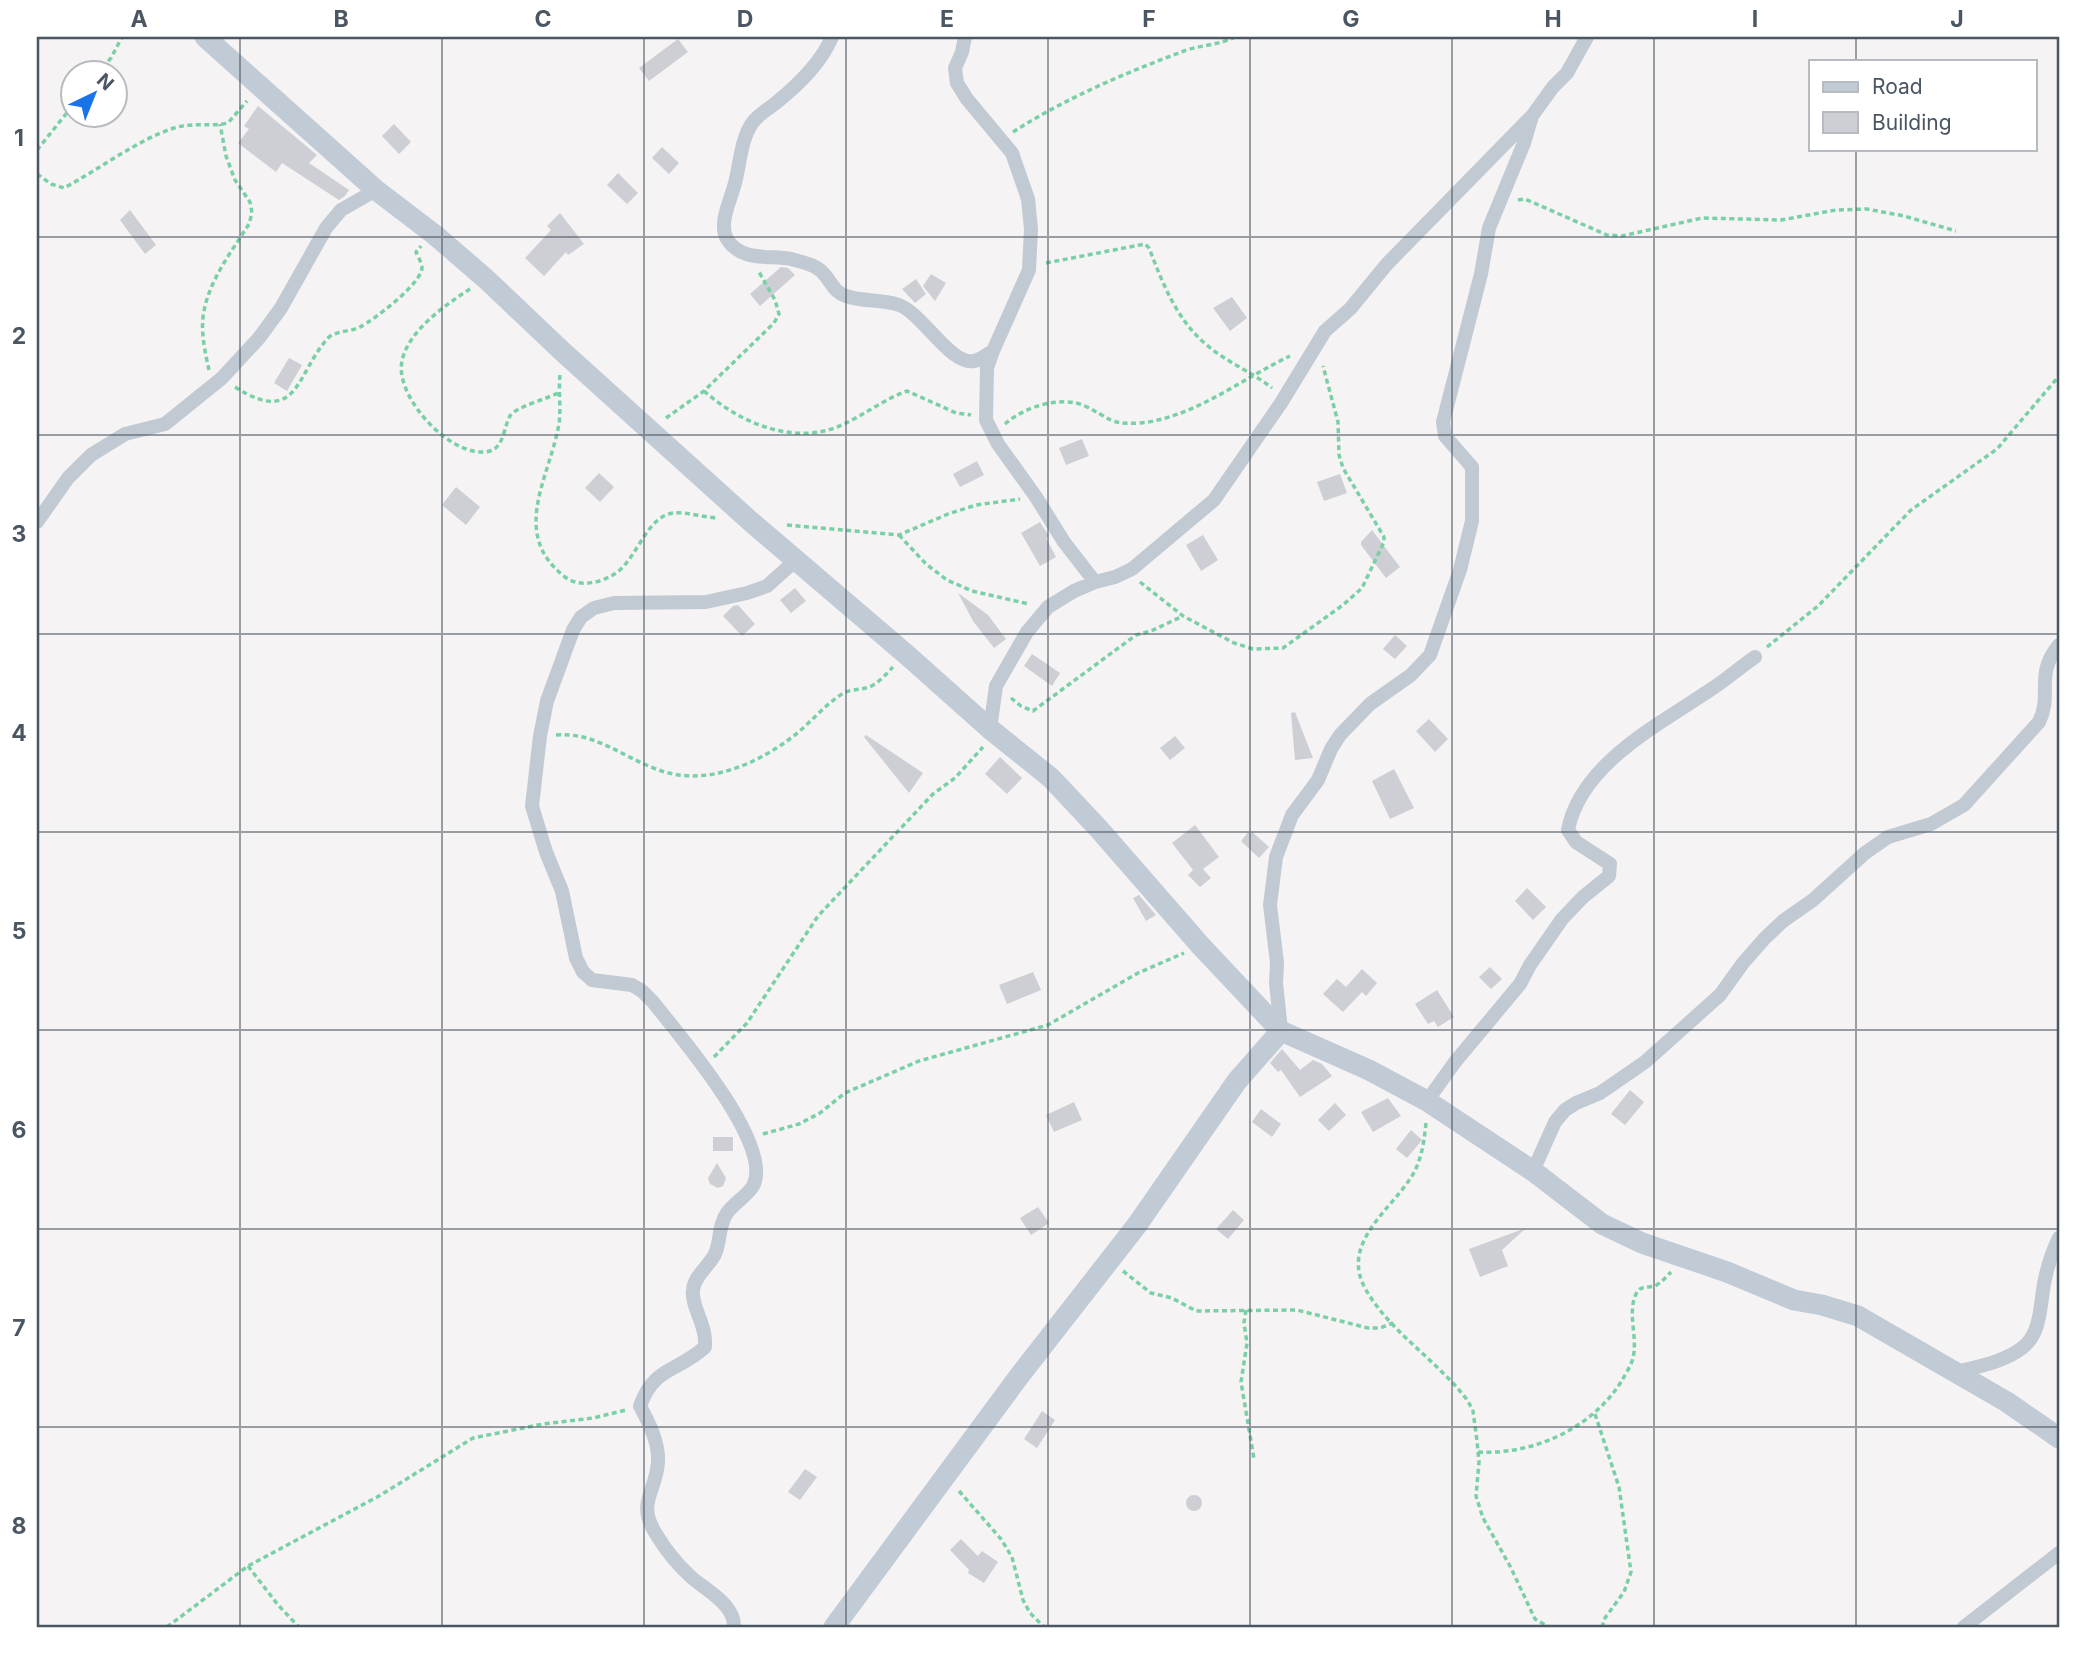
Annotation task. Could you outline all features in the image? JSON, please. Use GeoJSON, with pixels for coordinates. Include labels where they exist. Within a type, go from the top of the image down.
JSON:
{"type":"FeatureCollection","features":[{"type":"Feature","properties":{"kind":"street"},"geometry":{"type":"LineString","coordinates":[[205,37],[376,190],[435,235],[486,279],[749,520],[990,729],[1051,778],[1281,1031],[1358,1065],[1427,1101],[1534,1171],[1602,1224],[1642,1243],[1727,1272],[1794,1300],[1858,1316],[2007,1402],[2059,1438]]}},
{"type":"Feature","properties":{"kind":"street"},"geometry":{"type":"LineString","coordinates":[[832,37],[812,69],[798,85],[754,120],[746,134],[724,227],[726,237],[732,246],[743,253],[807,263],[823,272],[833,288],[845,296],[901,306],[922,321],[948,350],[968,361],[977,361],[993,351]]}},
{"type":"Feature","properties":{"kind":"street"},"geometry":{"type":"LineString","coordinates":[[965,37],[955,68],[957,83],[967,99],[1012,152],[1028,200],[1031,229],[1030,266],[987,368],[986,420],[992,435],[1064,542],[1095,582]]}},
{"type":"Feature","properties":{"kind":"street"},"geometry":{"type":"LineString","coordinates":[[990,729],[996,686],[1027,632],[1048,607],[1074,591],[1132,569],[1214,500],[1281,402],[1325,331],[1350,309],[1387,264],[1532,116],[1567,73],[1587,37]]}},
{"type":"Feature","properties":{"kind":"street"},"geometry":{"type":"LineString","coordinates":[[834,1627],[1020,1375],[1137,1225],[1237,1081],[1281,1031],[1270,905],[1276,857],[1292,816],[1318,780],[1340,735],[1370,704],[1411,676],[1430,655],[1460,570],[1472,521],[1472,467],[1445,436],[1443,422],[1489,228],[1524,143],[1532,116]]}},
{"type":"Feature","properties":{"kind":"street"},"geometry":{"type":"LineString","coordinates":[[37,522],[68,478],[91,455],[125,435],[164,424],[217,382],[259,338],[281,308],[326,228],[341,210],[376,190]]}},
{"type":"Feature","properties":{"kind":"street"},"geometry":{"type":"LineString","coordinates":[[734,1627],[730,1611],[682,1568],[654,1532],[645,1508],[658,1462],[655,1440],[640,1406],[657,1377],[694,1357],[705,1347],[706,1334],[693,1298],[695,1281],[717,1250],[720,1226],[727,1212],[752,1187],[756,1164],[747,1138],[706,1066],[642,990],[632,985],[592,980],[583,972],[576,958],[562,891],[531,806],[547,701],[573,629],[581,617],[594,608],[614,603],[705,601],[747,593],[767,586],[796,560]]}},
{"type":"Feature","properties":{"kind":"street"},"geometry":{"type":"LineString","coordinates":[[1534,1171],[1555,1122],[1564,1110],[1608,1089],[1645,1062],[1727,988],[1753,950],[1783,921],[1813,900],[1851,864],[1888,837],[1931,824],[1970,799],[2041,719],[2045,670],[2059,645]]}},
{"type":"Feature","properties":{"kind":"street"},"geometry":{"type":"LineString","coordinates":[[1427,1101],[1455,1062],[1520,984],[1562,919],[1609,876],[1610,864],[1576,842],[1568,830],[1573,812],[1595,774],[1653,727],[1755,657]]}},
{"type":"Feature","properties":{"kind":"street"},"geometry":{"type":"LineString","coordinates":[[1956,1373],[2009,1355],[2029,1341],[2035,1330],[2049,1263],[2059,1238]]}},
{"type":"Feature","properties":{"kind":"street"},"geometry":{"type":"LineString","coordinates":[[1964,1627],[2059,1553]]}},
{"type":"Feature","properties":{"kind":"path"},"geometry":{"type":"LineString","coordinates":[[109,60],[122,37]]}},
{"type":"Feature","properties":{"kind":"path"},"geometry":{"type":"LineString","coordinates":[[1002,138],[1044,112],[1140,69],[1188,49],[1236,37]]}},
{"type":"Feature","properties":{"kind":"path"},"geometry":{"type":"LineString","coordinates":[[37,174],[51,184],[64,188],[145,141],[173,128],[198,123],[228,122],[249,100],[258,85]]}},
{"type":"Feature","properties":{"kind":"path"},"geometry":{"type":"LineString","coordinates":[[37,150],[60,121]]}},
{"type":"Feature","properties":{"kind":"path"},"geometry":{"type":"LineString","coordinates":[[220,124],[226,156],[235,180],[250,202],[252,213],[249,224],[210,290],[203,313],[204,348],[217,382],[267,402],[278,402],[287,397],[297,387],[329,337],[336,332],[357,329],[378,316],[410,286],[422,268],[416,250],[435,235]]}},
{"type":"Feature","properties":{"kind":"path"},"geometry":{"type":"LineString","coordinates":[[1498,204],[1525,199],[1586,227],[1607,235],[1622,236],[1702,218],[1781,220],[1847,209],[1867,209],[1904,216],[1956,231]]}},
{"type":"Feature","properties":{"kind":"path"},"geometry":{"type":"LineString","coordinates":[[1030,266],[1145,244],[1166,292],[1183,318],[1207,345],[1238,367],[1254,373],[1273,388],[1281,402]]}},
{"type":"Feature","properties":{"kind":"path"},"geometry":{"type":"LineString","coordinates":[[652,432],[669,415],[704,391],[774,323],[779,314],[775,300],[759,271],[757,257]]}},
{"type":"Feature","properties":{"kind":"path"},"geometry":{"type":"LineString","coordinates":[[486,279],[467,290],[421,327],[408,344],[401,363],[402,380],[415,406],[430,425],[454,444],[473,451],[487,452],[495,449],[501,441],[509,417],[515,410],[558,393]]}},
{"type":"Feature","properties":{"kind":"path"},"geometry":{"type":"LineString","coordinates":[[992,435],[1011,418],[1032,407],[1070,401],[1121,424],[1143,423],[1184,412],[1217,397],[1254,373],[1316,345],[1338,422],[1339,455],[1343,468],[1384,537],[1363,588],[1283,648],[1252,649],[1183,616],[1135,579],[1132,569]]}},
{"type":"Feature","properties":{"kind":"path"},"geometry":{"type":"LineString","coordinates":[[563,352],[558,393],[559,427],[545,469],[535,524],[537,541],[557,570],[570,580],[584,583],[614,575],[625,566],[653,524],[662,516],[673,513],[749,520]]}},
{"type":"Feature","properties":{"kind":"path"},"geometry":{"type":"LineString","coordinates":[[1755,657],[1818,606],[1911,510],[1997,449],[2059,376]]}},
{"type":"Feature","properties":{"kind":"path"},"geometry":{"type":"LineString","coordinates":[[704,391],[721,407],[784,433],[817,433],[842,425],[907,391],[956,413],[986,420]]}},
{"type":"Feature","properties":{"kind":"path"},"geometry":{"type":"LineString","coordinates":[[782,525],[900,535],[976,505],[1036,497]]}},
{"type":"Feature","properties":{"kind":"path"},"geometry":{"type":"LineString","coordinates":[[900,535],[926,564],[947,580],[972,591],[1048,607]]}},
{"type":"Feature","properties":{"kind":"path"},"geometry":{"type":"LineString","coordinates":[[996,686],[1021,706],[1033,711],[1127,641],[1183,616]]}},
{"type":"Feature","properties":{"kind":"path"},"geometry":{"type":"LineString","coordinates":[[540,736],[572,734],[593,739],[657,770],[710,776],[747,765],[794,736],[842,693],[856,688],[872,687],[907,655]]}},
{"type":"Feature","properties":{"kind":"path"},"geometry":{"type":"LineString","coordinates":[[706,1066],[747,1023],[818,916],[933,794],[974,760],[983,748],[990,729]]}},
{"type":"Feature","properties":{"kind":"path"},"geometry":{"type":"LineString","coordinates":[[747,1138],[799,1124],[820,1113],[845,1093],[919,1061],[1048,1025],[1138,973],[1200,945]]}},
{"type":"Feature","properties":{"kind":"path"},"geometry":{"type":"LineString","coordinates":[[1427,1101],[1424,1142],[1418,1162],[1410,1179],[1370,1229],[1359,1253],[1359,1273],[1366,1290],[1393,1323],[1468,1401],[1473,1410],[1478,1452],[1476,1496],[1483,1518],[1535,1619],[1549,1627]]}},
{"type":"Feature","properties":{"kind":"path"},"geometry":{"type":"LineString","coordinates":[[1478,1452],[1508,1452],[1549,1440],[1574,1429],[1595,1414],[1614,1392],[1634,1357],[1636,1293],[1643,1287],[1661,1282],[1684,1257]]}},
{"type":"Feature","properties":{"kind":"path"},"geometry":{"type":"LineString","coordinates":[[1107,1262],[1151,1293],[1172,1298],[1196,1311],[1297,1310],[1368,1328],[1380,1328],[1393,1323]]}},
{"type":"Feature","properties":{"kind":"path"},"geometry":{"type":"LineString","coordinates":[[1246,1310],[1244,1323],[1247,1343],[1241,1382],[1254,1459]]}},
{"type":"Feature","properties":{"kind":"path"},"geometry":{"type":"LineString","coordinates":[[167,1627],[248,1566],[379,1496],[473,1438],[543,1424],[593,1418],[640,1406]]}},
{"type":"Feature","properties":{"kind":"path"},"geometry":{"type":"LineString","coordinates":[[1595,1414],[1619,1486],[1631,1572],[1624,1592],[1605,1618],[1602,1627]]}},
{"type":"Feature","properties":{"kind":"path"},"geometry":{"type":"LineString","coordinates":[[944,1478],[1001,1539],[1012,1557],[1023,1600],[1030,1613],[1044,1627]]}},
{"type":"Feature","properties":{"kind":"path"},"geometry":{"type":"LineString","coordinates":[[248,1566],[299,1627]]}},
{"type":"Feature","properties":{"kind":"building"},"geometry":{"type":"Polygon","coordinates":[[[678,39],[688,52],[649,81],[639,68],[678,39]]]}},
{"type":"Feature","properties":{"kind":"building"},"geometry":{"type":"Polygon","coordinates":[[[258,106],[317,155],[309,163],[349,190],[345,196],[339,200],[282,163],[276,172],[238,143],[249,129],[244,126],[258,106]]]}},
{"type":"Feature","properties":{"kind":"building"},"geometry":{"type":"Polygon","coordinates":[[[394,124],[411,142],[399,154],[382,136],[394,124]]]}},
{"type":"Feature","properties":{"kind":"building"},"geometry":{"type":"Polygon","coordinates":[[[662,147],[679,163],[669,174],[652,158],[662,147]]]}},
{"type":"Feature","properties":{"kind":"building"},"geometry":{"type":"Polygon","coordinates":[[[618,173],[638,193],[627,204],[607,185],[618,173]]]}},
{"type":"Feature","properties":{"kind":"building"},"geometry":{"type":"Polygon","coordinates":[[[130,210],[156,245],[145,254],[120,220],[130,210]]]}},
{"type":"Feature","properties":{"kind":"building"},"geometry":{"type":"Polygon","coordinates":[[[560,213],[584,244],[568,255],[566,252],[544,276],[525,258],[551,230],[547,226],[560,213]]]}},
{"type":"Feature","properties":{"kind":"building"},"geometry":{"type":"Polygon","coordinates":[[[781,267],[788,268],[795,275],[760,306],[750,294],[781,267]]]}},
{"type":"Feature","properties":{"kind":"building"},"geometry":{"type":"Polygon","coordinates":[[[931,274],[946,283],[935,301],[923,286],[931,274]]]}},
{"type":"Feature","properties":{"kind":"building"},"geometry":{"type":"Polygon","coordinates":[[[916,279],[926,294],[915,303],[902,289],[916,279]]]}},
{"type":"Feature","properties":{"kind":"building"},"geometry":{"type":"Polygon","coordinates":[[[1232,297],[1247,318],[1230,331],[1213,308],[1232,297]]]}},
{"type":"Feature","properties":{"kind":"building"},"geometry":{"type":"Polygon","coordinates":[[[289,358],[302,365],[287,391],[274,383],[289,358]]]}},
{"type":"Feature","properties":{"kind":"building"},"geometry":{"type":"Polygon","coordinates":[[[1082,439],[1089,456],[1066,465],[1059,448],[1082,439]]]}},
{"type":"Feature","properties":{"kind":"building"},"geometry":{"type":"Polygon","coordinates":[[[977,461],[984,475],[960,487],[953,474],[977,461]]]}},
{"type":"Feature","properties":{"kind":"building"},"geometry":{"type":"Polygon","coordinates":[[[599,473],[614,487],[600,502],[585,488],[599,473]]]}},
{"type":"Feature","properties":{"kind":"building"},"geometry":{"type":"Polygon","coordinates":[[[1340,474],[1347,493],[1324,501],[1317,482],[1340,474]]]}},
{"type":"Feature","properties":{"kind":"building"},"geometry":{"type":"Polygon","coordinates":[[[456,487],[480,507],[466,525],[442,505],[456,487]]]}},
{"type":"Feature","properties":{"kind":"building"},"geometry":{"type":"Polygon","coordinates":[[[1040,522],[1049,536],[1046,538],[1056,557],[1040,566],[1021,533],[1040,522]]]}},
{"type":"Feature","properties":{"kind":"building"},"geometry":{"type":"Polygon","coordinates":[[[1372,530],[1400,567],[1386,578],[1361,545],[1372,530]]]}},
{"type":"Feature","properties":{"kind":"building"},"geometry":{"type":"Polygon","coordinates":[[[1203,535],[1218,560],[1201,571],[1186,545],[1203,535]]]}},
{"type":"Feature","properties":{"kind":"building"},"geometry":{"type":"Polygon","coordinates":[[[795,588],[806,601],[791,613],[780,600],[795,588]]]}},
{"type":"Feature","properties":{"kind":"building"},"geometry":{"type":"Polygon","coordinates":[[[958,593],[988,615],[1006,639],[994,648],[973,621],[958,593]]]}},
{"type":"Feature","properties":{"kind":"building"},"geometry":{"type":"Polygon","coordinates":[[[738,605],[755,624],[742,636],[723,616],[733,606],[738,605]]]}},
{"type":"Feature","properties":{"kind":"building"},"geometry":{"type":"Polygon","coordinates":[[[1395,635],[1407,646],[1395,659],[1383,649],[1395,635]]]}},
{"type":"Feature","properties":{"kind":"building"},"geometry":{"type":"Polygon","coordinates":[[[1032,654],[1060,673],[1052,686],[1024,666],[1032,654]]]}},
{"type":"Feature","properties":{"kind":"building"},"geometry":{"type":"Polygon","coordinates":[[[1295,712],[1313,758],[1295,760],[1291,713],[1295,712]]]}},
{"type":"Feature","properties":{"kind":"building"},"geometry":{"type":"Polygon","coordinates":[[[1429,719],[1448,739],[1435,752],[1416,731],[1429,719]]]}},
{"type":"Feature","properties":{"kind":"building"},"geometry":{"type":"Polygon","coordinates":[[[866,735],[923,773],[909,793],[864,737],[866,735]]]}},
{"type":"Feature","properties":{"kind":"building"},"geometry":{"type":"Polygon","coordinates":[[[1175,736],[1185,748],[1170,760],[1160,748],[1175,736]]]}},
{"type":"Feature","properties":{"kind":"building"},"geometry":{"type":"Polygon","coordinates":[[[1000,757],[1022,778],[1007,794],[985,774],[1000,757]]]}},
{"type":"Feature","properties":{"kind":"building"},"geometry":{"type":"Polygon","coordinates":[[[1394,769],[1414,808],[1390,819],[1372,781],[1394,769]]]}},
{"type":"Feature","properties":{"kind":"building"},"geometry":{"type":"Polygon","coordinates":[[[1195,825],[1219,857],[1203,869],[1211,878],[1200,887],[1188,875],[1193,870],[1172,843],[1195,825]]]}},
{"type":"Feature","properties":{"kind":"building"},"geometry":{"type":"Polygon","coordinates":[[[1250,830],[1269,847],[1259,858],[1241,841],[1250,830]]]}},
{"type":"Feature","properties":{"kind":"building"},"geometry":{"type":"Polygon","coordinates":[[[1527,888],[1546,907],[1533,920],[1515,901],[1527,888]]]}},
{"type":"Feature","properties":{"kind":"building"},"geometry":{"type":"Polygon","coordinates":[[[1139,895],[1156,915],[1146,921],[1133,898],[1139,895]]]}},
{"type":"Feature","properties":{"kind":"building"},"geometry":{"type":"Polygon","coordinates":[[[1490,967],[1502,979],[1491,989],[1479,977],[1490,967]]]}},
{"type":"Feature","properties":{"kind":"building"},"geometry":{"type":"Polygon","coordinates":[[[1362,969],[1377,983],[1366,996],[1362,992],[1343,1012],[1323,994],[1337,979],[1346,987],[1362,969]]]}},
{"type":"Feature","properties":{"kind":"building"},"geometry":{"type":"Polygon","coordinates":[[[1033,972],[1041,990],[1007,1004],[999,985],[1033,972]]]}},
{"type":"Feature","properties":{"kind":"building"},"geometry":{"type":"Polygon","coordinates":[[[1437,990],[1454,1017],[1438,1027],[1434,1021],[1428,1024],[1415,1004],[1437,990]]]}},
{"type":"Feature","properties":{"kind":"building"},"geometry":{"type":"Polygon","coordinates":[[[1282,1049],[1300,1070],[1313,1060],[1322,1064],[1332,1076],[1300,1097],[1281,1070],[1278,1072],[1270,1063],[1282,1049]]]}},
{"type":"Feature","properties":{"kind":"building"},"geometry":{"type":"Polygon","coordinates":[[[1630,1090],[1644,1102],[1625,1125],[1611,1114],[1630,1090]]]}},
{"type":"Feature","properties":{"kind":"building"},"geometry":{"type":"Polygon","coordinates":[[[1388,1098],[1401,1116],[1373,1132],[1361,1112],[1388,1098]]]}},
{"type":"Feature","properties":{"kind":"building"},"geometry":{"type":"Polygon","coordinates":[[[1074,1102],[1082,1120],[1054,1132],[1046,1115],[1074,1102]]]}},
{"type":"Feature","properties":{"kind":"building"},"geometry":{"type":"Polygon","coordinates":[[[1335,1103],[1346,1115],[1329,1131],[1318,1120],[1335,1103]]]}},
{"type":"Feature","properties":{"kind":"building"},"geometry":{"type":"Polygon","coordinates":[[[1261,1109],[1281,1124],[1272,1137],[1252,1122],[1261,1109]]]}},
{"type":"Feature","properties":{"kind":"building"},"geometry":{"type":"Polygon","coordinates":[[[1411,1130],[1422,1140],[1407,1158],[1396,1149],[1411,1130]]]}},
{"type":"Feature","properties":{"kind":"building"},"geometry":{"type":"Polygon","coordinates":[[[713,1137],[733,1137],[733,1151],[713,1151],[713,1137]]]}},
{"type":"Feature","properties":{"kind":"building"},"geometry":{"type":"Polygon","coordinates":[[[717,1163],[726,1178],[723,1186],[718,1188],[710,1184],[708,1178],[717,1163]]]}},
{"type":"Feature","properties":{"kind":"building"},"geometry":{"type":"Polygon","coordinates":[[[1038,1207],[1049,1223],[1031,1235],[1020,1218],[1038,1207]]]}},
{"type":"Feature","properties":{"kind":"building"},"geometry":{"type":"Polygon","coordinates":[[[1233,1210],[1244,1220],[1228,1239],[1216,1229],[1233,1210]]]}},
{"type":"Feature","properties":{"kind":"building"},"geometry":{"type":"Polygon","coordinates":[[[1526,1228],[1502,1250],[1508,1266],[1480,1277],[1469,1249],[1526,1228]]]}},
{"type":"Feature","properties":{"kind":"building"},"geometry":{"type":"Polygon","coordinates":[[[1042,1411],[1055,1420],[1037,1448],[1024,1439],[1042,1411]]]}},
{"type":"Feature","properties":{"kind":"building"},"geometry":{"type":"Polygon","coordinates":[[[805,1469],[817,1477],[800,1500],[788,1492],[805,1469]]]}},
{"type":"Feature","properties":{"kind":"building"},"geometry":{"type":"Polygon","coordinates":[[[1191,1495],[1197,1495],[1202,1503],[1200,1509],[1191,1511],[1186,1506],[1186,1500],[1191,1495]]]}},
{"type":"Feature","properties":{"kind":"building"},"geometry":{"type":"Polygon","coordinates":[[[961,1539],[978,1556],[982,1551],[998,1562],[984,1583],[968,1573],[969,1570],[950,1550],[961,1539]]]}}]}
